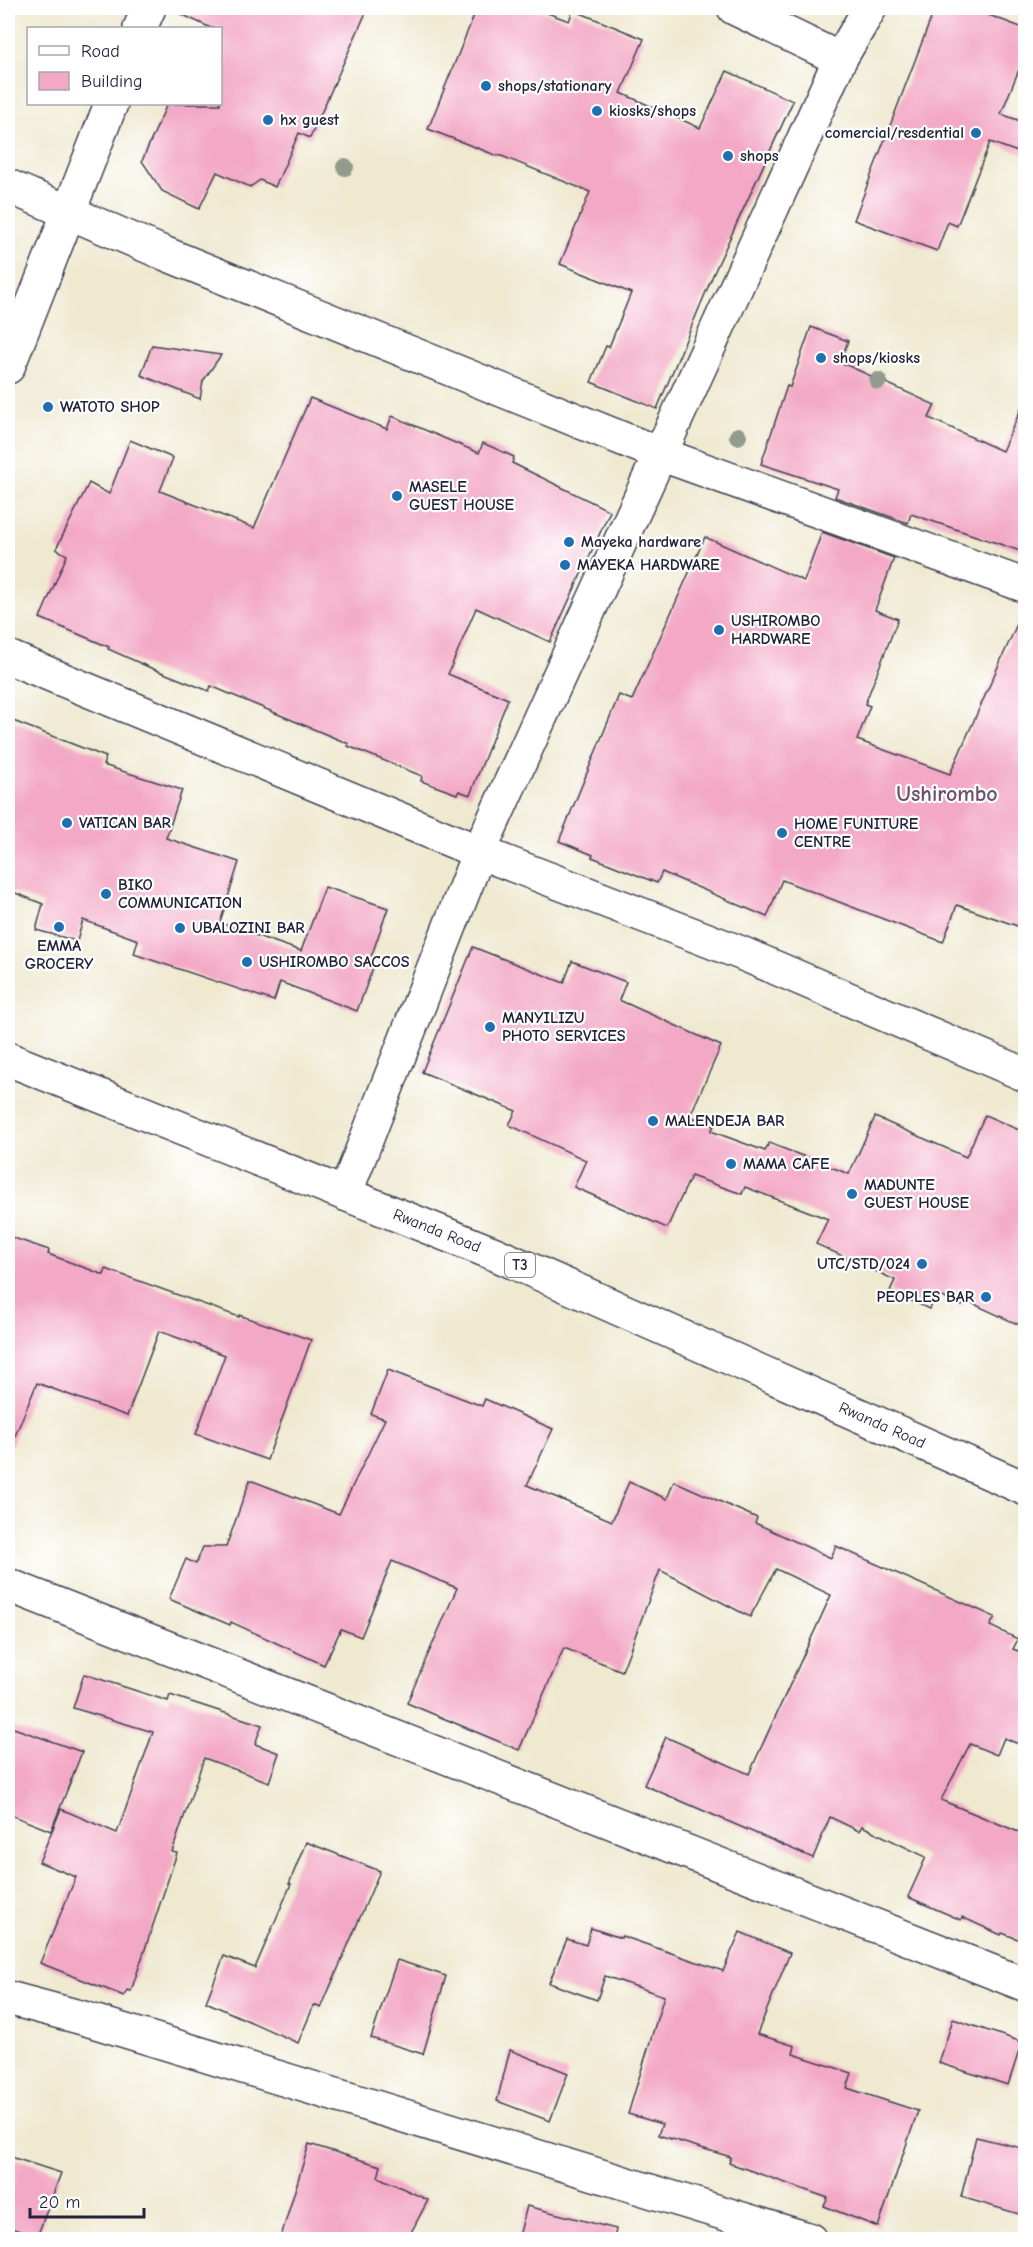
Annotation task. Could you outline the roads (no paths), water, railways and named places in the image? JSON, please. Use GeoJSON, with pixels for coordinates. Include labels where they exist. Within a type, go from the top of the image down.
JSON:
{"type":"FeatureCollection","features":[{"type":"Feature","properties":{"kind":"main road"},"geometry":{"type":"LineString","coordinates":[[140,27],[149,8]]}},
{"type":"Feature","properties":{"kind":"main road"},"geometry":{"type":"LineString","coordinates":[[734,8],[840,59]]}},
{"type":"Feature","properties":{"kind":"main road"},"geometry":{"type":"LineString","coordinates":[[345,1194],[479,852],[840,59],[870,8]]}},
{"type":"Feature","properties":{"kind":"main road"},"geometry":{"type":"LineString","coordinates":[[8,367],[111,105]]}},
{"type":"Feature","properties":{"kind":"main road"},"geometry":{"type":"LineString","coordinates":[[8,186],[161,252],[660,454],[1026,586]]}},
{"type":"Feature","properties":{"kind":"main road"},"geometry":{"type":"LineString","coordinates":[[8,657],[479,852],[741,953],[1026,1075]]}},
{"type":"Feature","properties":{"kind":"main road","name":"Rwanda Road"},"geometry":{"type":"LineString","coordinates":[[8,1059],[495,1254],[1026,1489]]}},
{"type":"Feature","properties":{"kind":"main road"},"geometry":{"type":"LineString","coordinates":[[8,1585],[1026,1984]]}},
{"type":"Feature","properties":{"kind":"main road"},"geometry":{"type":"LineString","coordinates":[[8,1998],[83,2018],[811,2240]]}},
{"type":"Feature","properties":{"kind":"place","name":"shops/stationary"},"geometry":{"type":"Point","coordinates":[486,86]}},
{"type":"Feature","properties":{"kind":"place","name":"kiosks/shops"},"geometry":{"type":"Point","coordinates":[597,111]}},
{"type":"Feature","properties":{"kind":"place","name":"hx guest"},"geometry":{"type":"Point","coordinates":[268,120]}},
{"type":"Feature","properties":{"kind":"place","name":"comercial/resdential"},"geometry":{"type":"Point","coordinates":[976,133]}},
{"type":"Feature","properties":{"kind":"place","name":"shops"},"geometry":{"type":"Point","coordinates":[728,156]}},
{"type":"Feature","properties":{"kind":"place","name":"shops/kiosks"},"geometry":{"type":"Point","coordinates":[821,358]}},
{"type":"Feature","properties":{"kind":"place","name":"WATOTO SHOP"},"geometry":{"type":"Point","coordinates":[48,407]}},
{"type":"Feature","properties":{"kind":"place","name":"MASELE GUEST HOUSE"},"geometry":{"type":"Point","coordinates":[397,496]}},
{"type":"Feature","properties":{"kind":"place","name":"Mayeka hardware"},"geometry":{"type":"Point","coordinates":[569,542]}},
{"type":"Feature","properties":{"kind":"place","name":"MAYEKA HARDWARE"},"geometry":{"type":"Point","coordinates":[565,565]}},
{"type":"Feature","properties":{"kind":"place","name":"USHIROMBO HARDWARE"},"geometry":{"type":"Point","coordinates":[719,630]}},
{"type":"Feature","properties":{"kind":"place","name":"VATICAN BAR"},"geometry":{"type":"Point","coordinates":[67,823]}},
{"type":"Feature","properties":{"kind":"place","name":"HOME FUNITURE CENTRE"},"geometry":{"type":"Point","coordinates":[782,833]}},
{"type":"Feature","properties":{"kind":"place","name":"BIKO COMMUNICATION"},"geometry":{"type":"Point","coordinates":[106,894]}},
{"type":"Feature","properties":{"kind":"place","name":"EMMA GROCERY"},"geometry":{"type":"Point","coordinates":[59,927]}},
{"type":"Feature","properties":{"kind":"place","name":"UBALOZINI BAR"},"geometry":{"type":"Point","coordinates":[180,928]}},
{"type":"Feature","properties":{"kind":"place","name":"USHIROMBO SACCOS"},"geometry":{"type":"Point","coordinates":[247,962]}},
{"type":"Feature","properties":{"kind":"place","name":"MANYILIZU PHOTO SERVICES"},"geometry":{"type":"Point","coordinates":[490,1027]}},
{"type":"Feature","properties":{"kind":"place","name":"MALENDEJA BAR"},"geometry":{"type":"Point","coordinates":[653,1121]}},
{"type":"Feature","properties":{"kind":"place","name":"MAMA CAFE"},"geometry":{"type":"Point","coordinates":[731,1164]}},
{"type":"Feature","properties":{"kind":"place","name":"MADUNTE GUEST HOUSE"},"geometry":{"type":"Point","coordinates":[852,1194]}},
{"type":"Feature","properties":{"kind":"place","name":"UTC/STD/024"},"geometry":{"type":"Point","coordinates":[922,1264]}},
{"type":"Feature","properties":{"kind":"place","name":"PEOPLES BAR"},"geometry":{"type":"Point","coordinates":[986,1297]}},
{"type":"Feature","properties":{"kind":"district","name":"Ushirombo"},"geometry":{"type":"Point","coordinates":[947,794]}}]}
